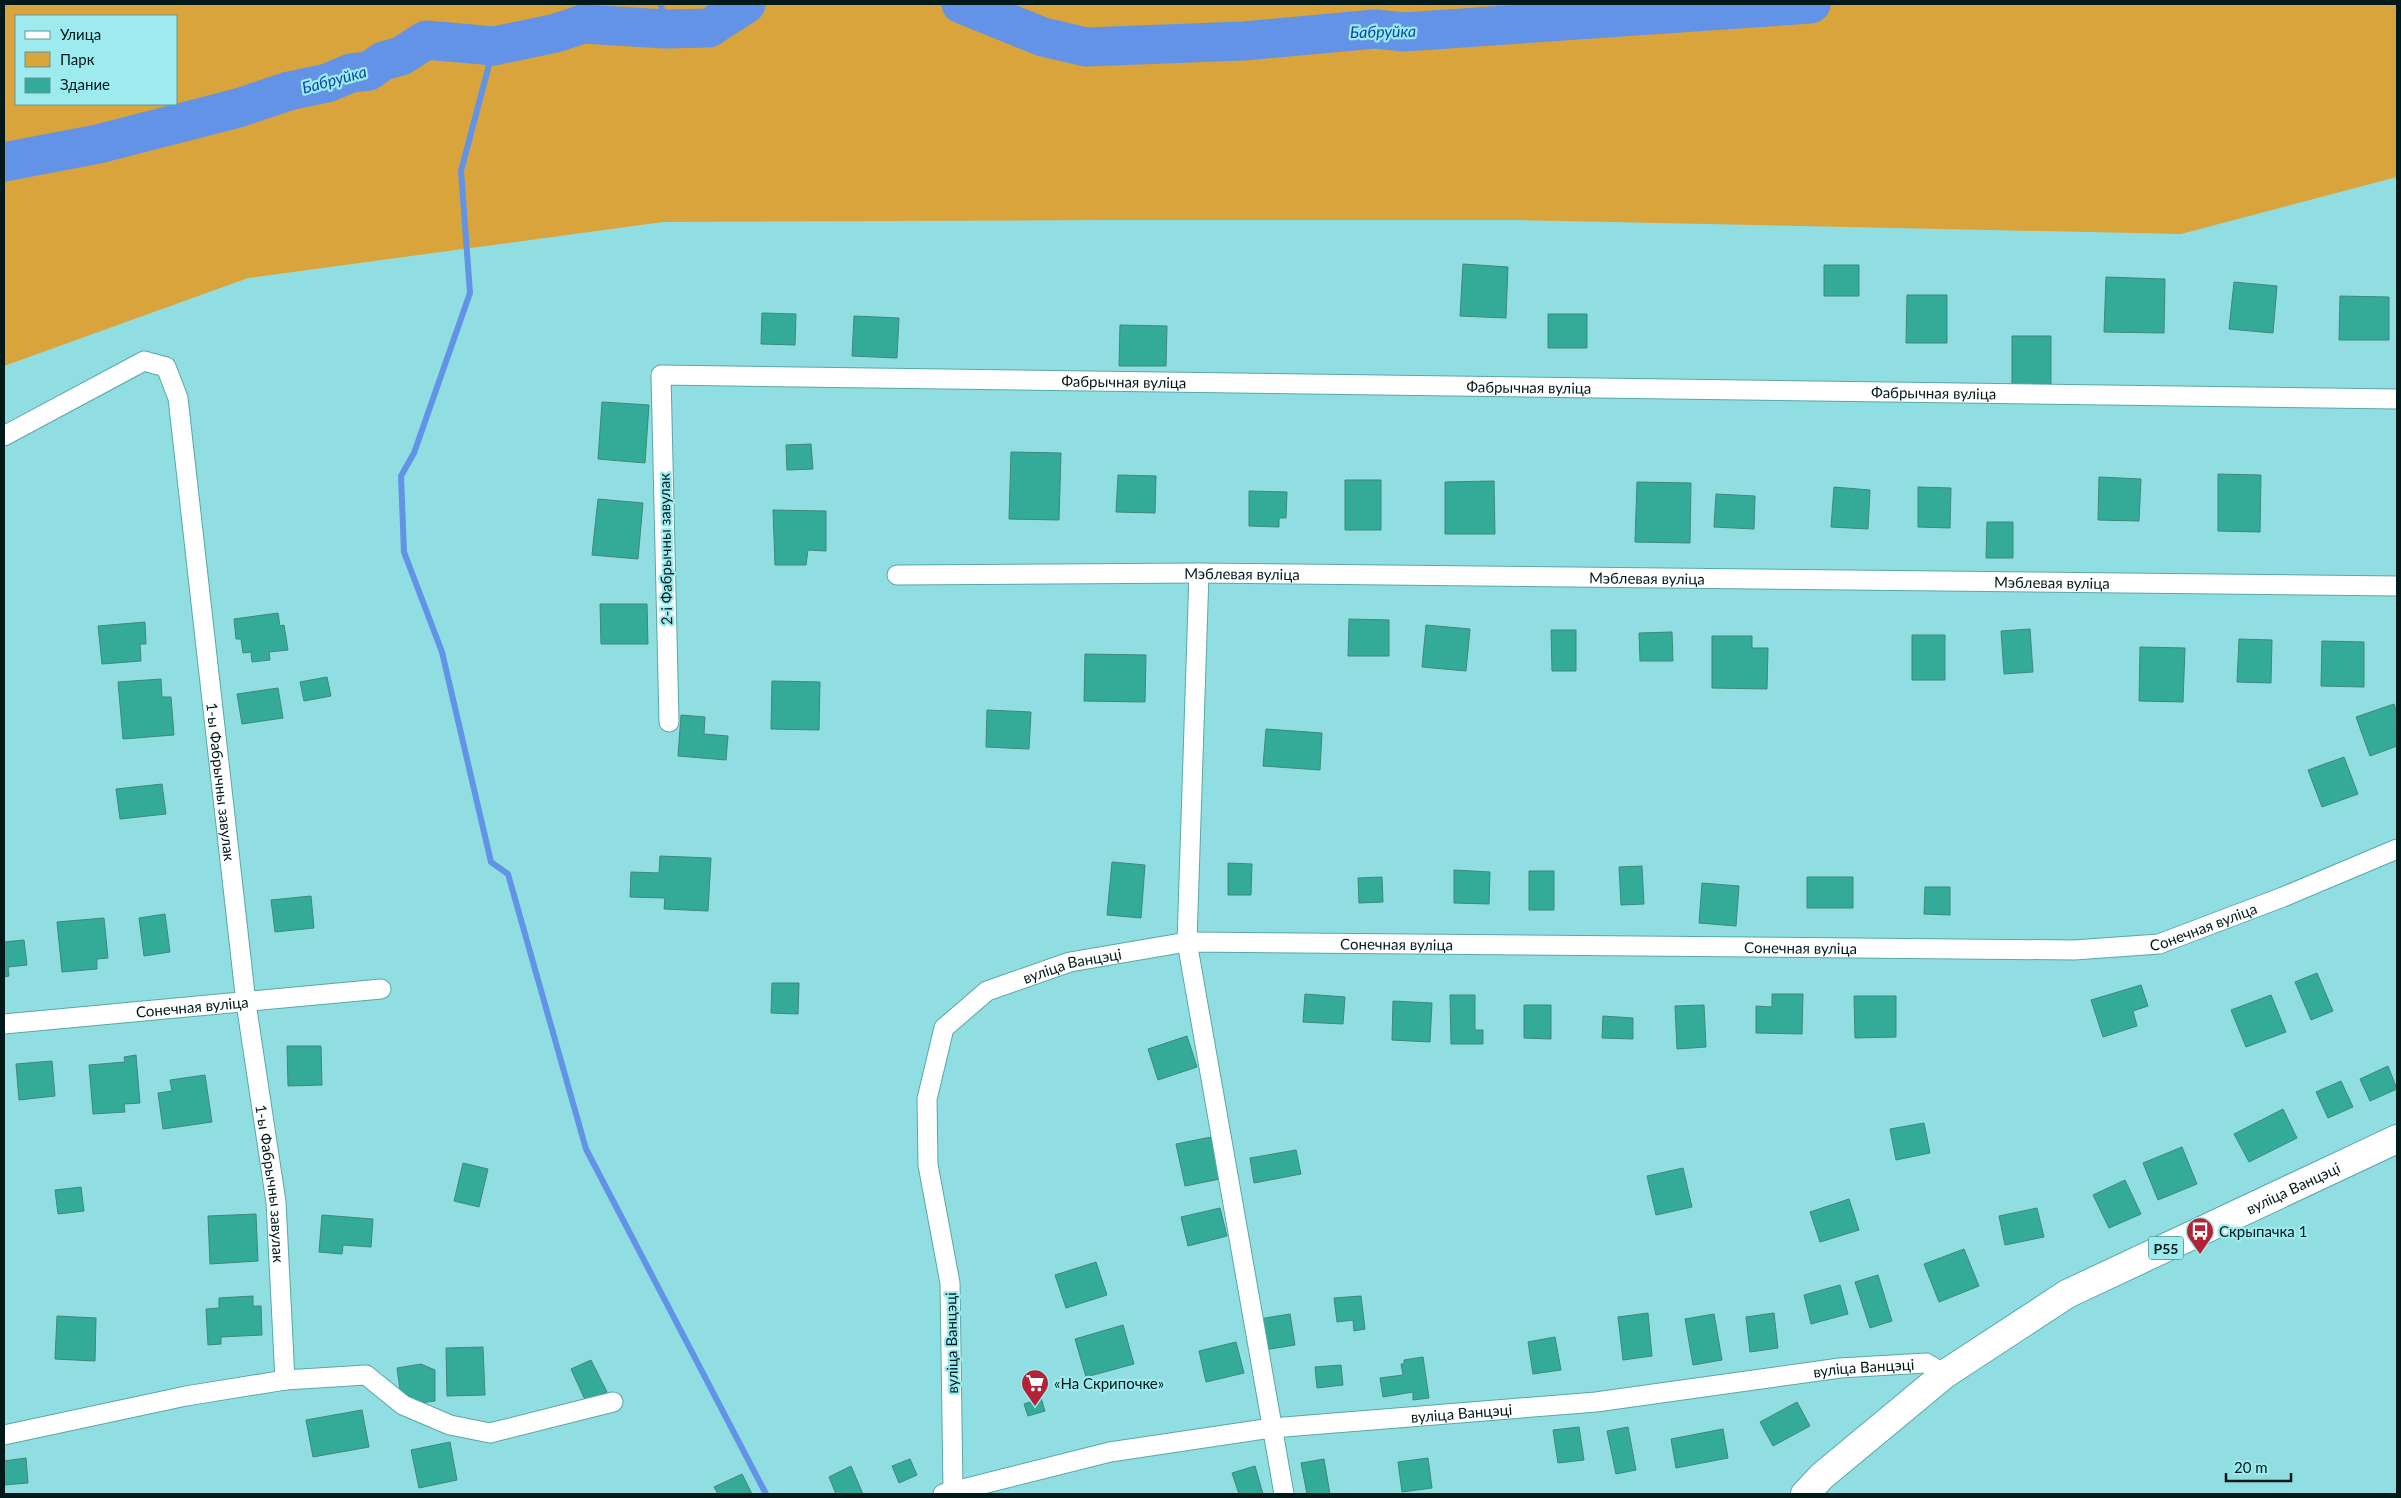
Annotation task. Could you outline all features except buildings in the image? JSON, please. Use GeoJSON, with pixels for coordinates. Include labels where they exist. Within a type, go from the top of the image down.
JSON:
{"type":"FeatureCollection","features":[{"type":"Feature","properties":{"kind":"main road","name":"вуліца Ванцэці"},"geometry":{"type":"LineString","coordinates":[[1945,1374],[2067,1294],[2397,1139]]}},
{"type":"Feature","properties":{"kind":"main road","name":"Р55"},"geometry":{"type":"LineString","coordinates":[[1805,1494],[1822,1476],[1945,1374]]}},
{"type":"Feature","properties":{"kind":"street","name":"1-ы Фабрычны завулак"},"geometry":{"type":"LineString","coordinates":[[4,436],[144,361],[166,367],[178,398],[246,1003],[276,1202],[285,1380]]}},
{"type":"Feature","properties":{"kind":"street","name":"Фабрычная вуліца"},"geometry":{"type":"LineString","coordinates":[[661,375],[2397,399]]}},
{"type":"Feature","properties":{"kind":"street","name":"2-і Фабрычны завулак"},"geometry":{"type":"LineString","coordinates":[[661,375],[669,722]]}},
{"type":"Feature","properties":{"kind":"street","name":"Мэблевая вуліца"},"geometry":{"type":"LineString","coordinates":[[896,575],[1198,573],[2397,586]]}},
{"type":"Feature","properties":{"kind":"street"},"geometry":{"type":"LineString","coordinates":[[1198,573],[1187,942],[1284,1494]]}},
{"type":"Feature","properties":{"kind":"street","name":"Сонечная вуліца"},"geometry":{"type":"LineString","coordinates":[[1187,942],[2064,950],[2159,944],[2274,900],[2397,849]]}},
{"type":"Feature","properties":{"kind":"street","name":"вуліца Ванцэці"},"geometry":{"type":"LineString","coordinates":[[1187,942],[1070,962],[987,992],[944,1028],[927,1099],[928,1165],[950,1283],[948,1492],[1110,1452],[1272,1428],[1596,1402],[1840,1368],[1926,1363],[1945,1374]]}},
{"type":"Feature","properties":{"kind":"street","name":"Сонечная вуліца"},"geometry":{"type":"LineString","coordinates":[[4,1024],[381,989]]}},
{"type":"Feature","properties":{"kind":"street"},"geometry":{"type":"LineString","coordinates":[[4,1435],[186,1396],[285,1380],[366,1375],[403,1405],[450,1425],[490,1433],[613,1402]]}},
{"type":"Feature","properties":{"kind":"green space"},"geometry":{"type":"Polygon","coordinates":[[[4,4],[2397,4],[2397,177],[2181,234],[1517,220],[663,222],[248,278],[4,366],[4,4]]]}},
{"type":"Feature","properties":{"kind":"waterway"},"geometry":{"type":"LineString","coordinates":[[661,4],[665,29]]}},
{"type":"Feature","properties":{"kind":"waterway","name":"Бабруйка"},"geometry":{"type":"LineString","coordinates":[[4,162],[98,144],[238,108],[289,91],[327,83],[351,73],[369,71],[383,61],[401,56],[426,40],[494,46],[556,33],[583,24],[665,29],[709,28],[746,4]]}},
{"type":"Feature","properties":{"kind":"waterway","name":"Бабруйка"},"geometry":{"type":"LineString","coordinates":[[961,4],[1043,37],[1086,47],[1243,41],[1375,29],[1404,32],[1811,4]]}},
{"type":"Feature","properties":{"kind":"waterway"},"geometry":{"type":"LineString","coordinates":[[494,46],[461,171],[470,293],[414,453],[401,476],[404,552],[442,652],[491,862],[508,874],[586,1149],[766,1494]]}},
{"type":"Feature","properties":{"kind":"place","name":"Скрыпачка 1"},"geometry":{"type":"Point","coordinates":[2200,1255]}},
{"type":"Feature","properties":{"kind":"place","name":"«На Скрипочке»"},"geometry":{"type":"Point","coordinates":[1035,1407]}}]}
